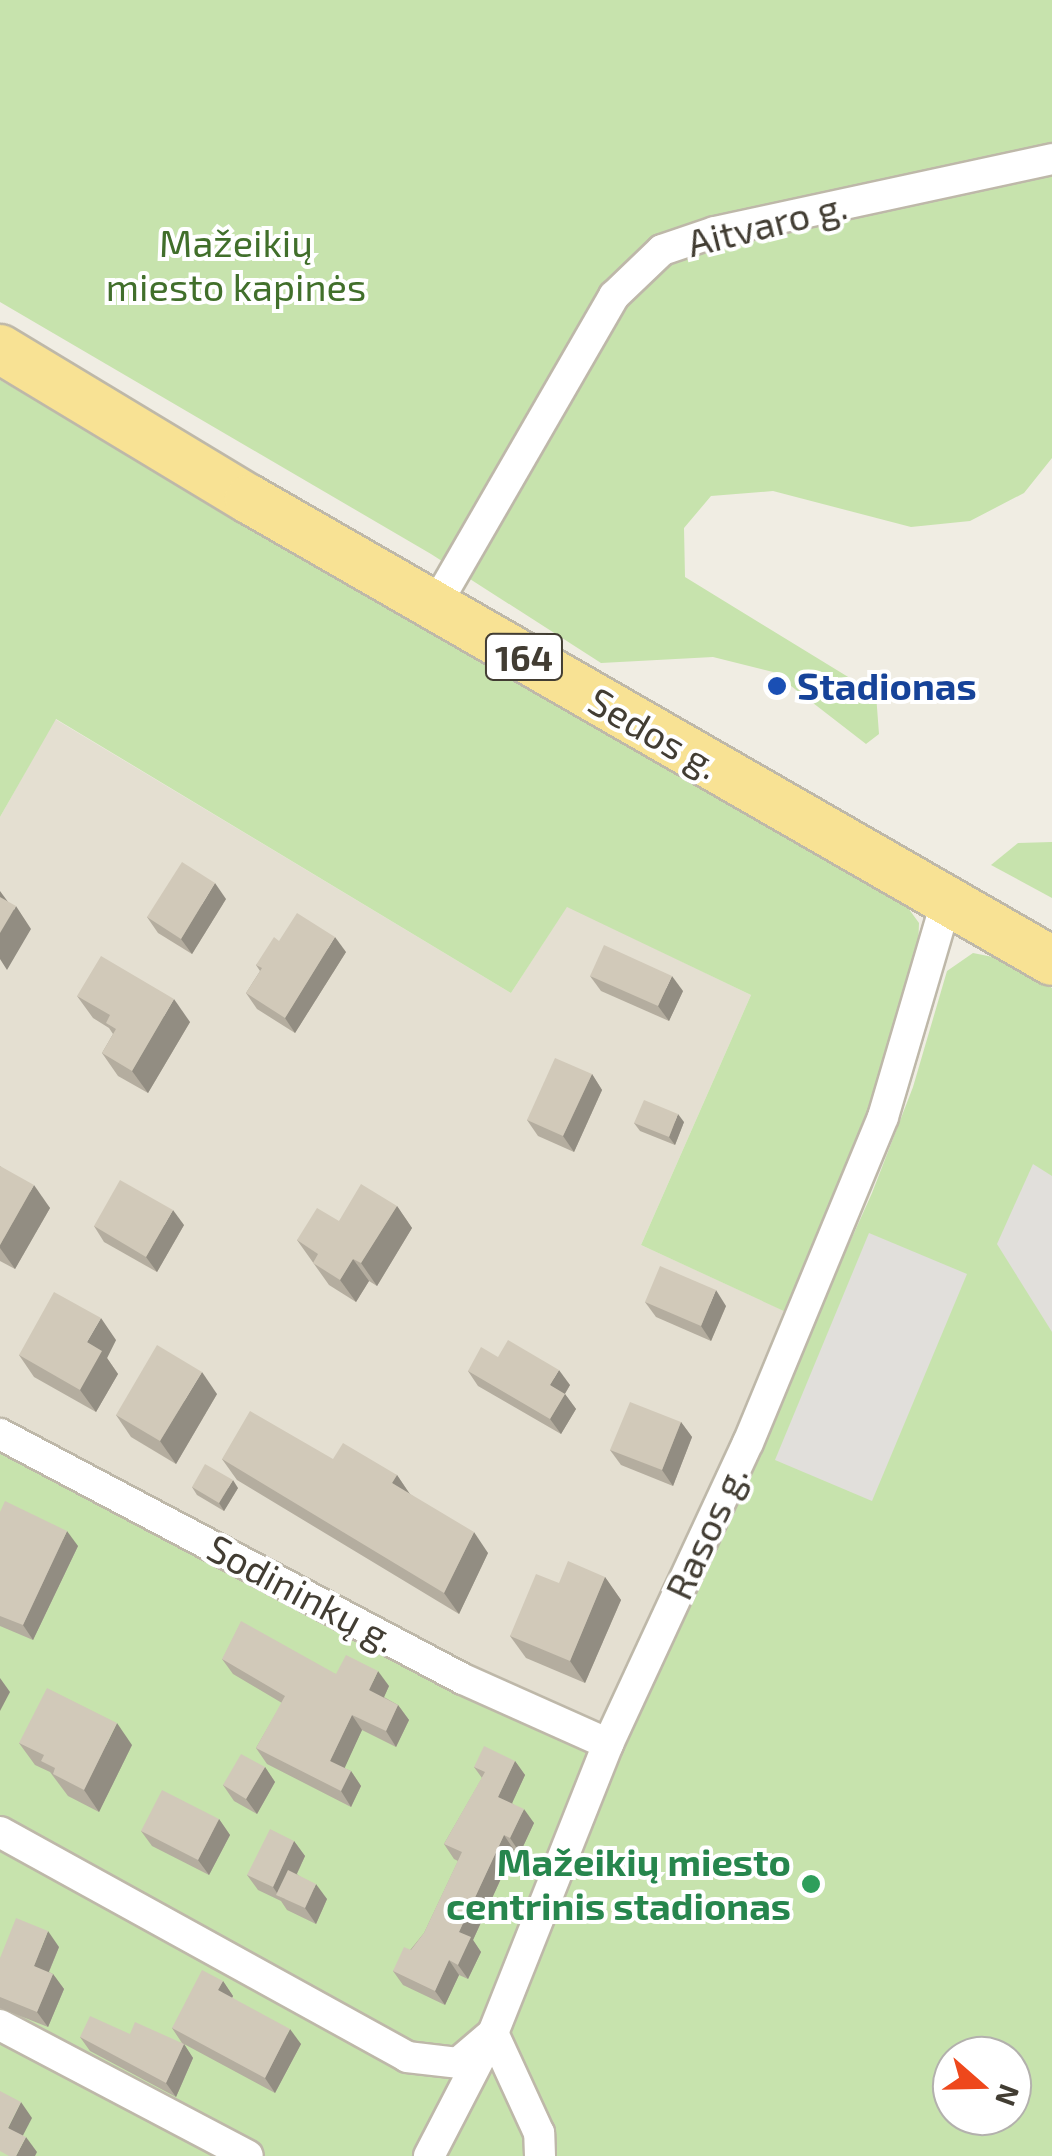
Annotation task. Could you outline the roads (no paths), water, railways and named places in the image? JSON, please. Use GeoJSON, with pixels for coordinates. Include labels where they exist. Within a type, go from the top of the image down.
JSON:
{"type":"FeatureCollection","features":[{"type":"Feature","properties":{"kind":"main road","name":"Sedos g."},"geometry":{"type":"LineString","coordinates":[[0,349],[435,606],[1052,960]]}},
{"type":"Feature","properties":{"kind":"street","name":"Aitvaro g."},"geometry":{"type":"LineString","coordinates":[[435,606],[614,296],[662,250],[715,232],[1052,159]]}},
{"type":"Feature","properties":{"kind":"street","name":"Rasos g."},"geometry":{"type":"LineString","coordinates":[[429,2156],[493,2032],[608,1744],[748,1443],[883,1118],[947,900]]}},
{"type":"Feature","properties":{"kind":"street","name":"Sodininkų g."},"geometry":{"type":"LineString","coordinates":[[0,1434],[463,1679],[608,1744]]}},
{"type":"Feature","properties":{"kind":"street"},"geometry":{"type":"LineString","coordinates":[[0,1832],[408,2057],[458,2062],[493,2032],[539,2133],[540,2156]]}},
{"type":"Feature","properties":{"kind":"street"},"geometry":{"type":"LineString","coordinates":[[0,2024],[248,2156]]}},
{"type":"Feature","properties":{"kind":"place","name":"Stadionas"},"geometry":{"type":"Point","coordinates":[777,686]}},
{"type":"Feature","properties":{"kind":"place","name":"Mažeikių miesto centrinis stadionas"},"geometry":{"type":"Point","coordinates":[811,1884]}},
{"type":"Feature","properties":{"kind":"park label","name":"Mažeikių miesto kapinės"},"geometry":{"type":"Point","coordinates":[236,265]}}]}
